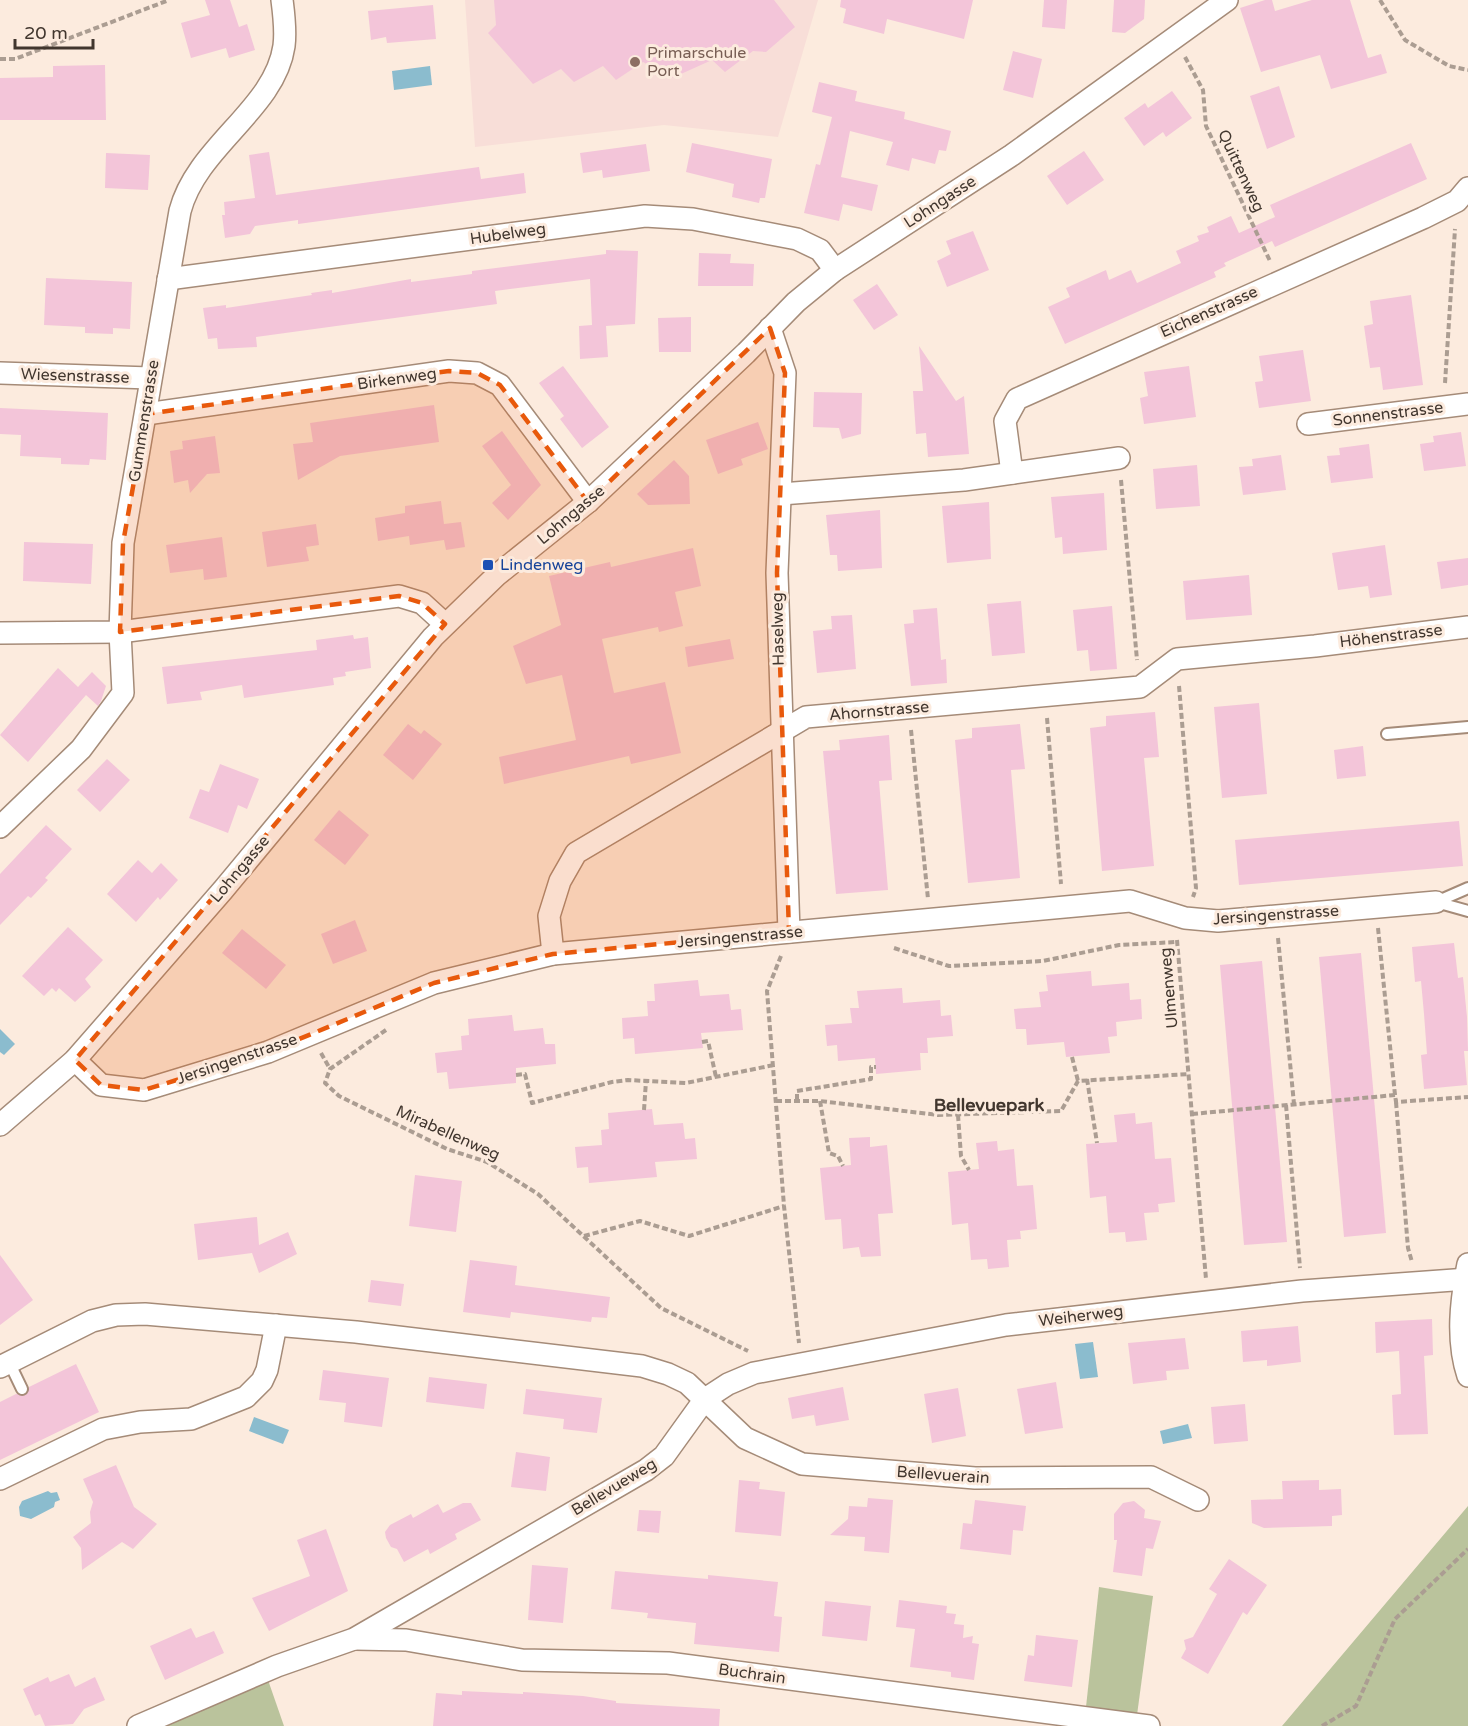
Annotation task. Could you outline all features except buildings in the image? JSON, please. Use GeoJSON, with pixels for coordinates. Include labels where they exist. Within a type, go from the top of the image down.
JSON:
{"type":"FeatureCollection","features":[{"type":"Feature","properties":{"kind":"street","name":"Gummenstrasse"},"geometry":{"type":"LineString","coordinates":[[0,827],[81,749],[123,693],[120,632],[123,543],[146,414],[150,378],[184,195],[199,168],[269,86],[284,46],[282,0]]}},
{"type":"Feature","properties":{"kind":"street","name":"Lohngasse"},"geometry":{"type":"LineString","coordinates":[[0,1125],[75,1060],[223,890],[445,624],[497,575],[588,502],[796,302],[835,270],[1012,155],[1227,0]]}},
{"type":"Feature","properties":{"kind":"street","name":"Eichenstrasse"},"geometry":{"type":"LineString","coordinates":[[1012,473],[1005,421],[1017,399],[1279,281],[1462,194]]}},
{"type":"Feature","properties":{"kind":"street","name":"Hubelweg"},"geometry":{"type":"LineString","coordinates":[[168,279],[645,216],[693,219],[797,239],[820,250],[835,270]]}},
{"type":"Feature","properties":{"kind":"street","name":"Haselweg"},"geometry":{"type":"LineString","coordinates":[[770,328],[785,373],[777,573],[780,733],[789,933]]}},
{"type":"Feature","properties":{"kind":"street","name":"Birkenweg"},"geometry":{"type":"LineString","coordinates":[[146,414],[449,371],[477,373],[500,385],[588,502]]}},
{"type":"Feature","properties":{"kind":"street","name":"Wiesenstrasse"},"geometry":{"type":"LineString","coordinates":[[0,374],[150,378]]}},
{"type":"Feature","properties":{"kind":"street","name":"Sonnenstrasse"},"geometry":{"type":"LineString","coordinates":[[1308,424],[1468,404]]}},
{"type":"Feature","properties":{"kind":"street"},"geometry":{"type":"LineString","coordinates":[[781,494],[964,480],[1119,458]]}},
{"type":"Feature","properties":{"kind":"street"},"geometry":{"type":"LineString","coordinates":[[0,633],[120,632],[399,597],[422,603],[445,624]]}},
{"type":"Feature","properties":{"kind":"street","name":"Höhenstrasse"},"geometry":{"type":"LineString","coordinates":[[1177,659],[1314,646],[1468,627]]}},
{"type":"Feature","properties":{"kind":"street"},"geometry":{"type":"LineString","coordinates":[[1140,687],[1177,659]]}},
{"type":"Feature","properties":{"kind":"street","name":"Ahornstrasse"},"geometry":{"type":"LineString","coordinates":[[553,954],[549,916],[560,881],[576,853],[806,717],[1140,687]]}},
{"type":"Feature","properties":{"kind":"street","name":"Jersingenstrasse"},"geometry":{"type":"LineString","coordinates":[[75,1060],[101,1085],[144,1090],[268,1052],[434,983],[553,954],[1130,901],[1185,918],[1218,921],[1436,902]]}},
{"type":"Feature","properties":{"kind":"street"},"geometry":{"type":"LineString","coordinates":[[1467,1274],[1461,1320],[1462,1358],[1468,1376]]}},
{"type":"Feature","properties":{"kind":"street","name":"Weiherweg"},"geometry":{"type":"LineString","coordinates":[[705,1399],[728,1384],[754,1374],[1006,1325],[1208,1300],[1467,1274]]}},
{"type":"Feature","properties":{"kind":"street"},"geometry":{"type":"LineString","coordinates":[[4,1364],[92,1321],[116,1315],[182,1315],[642,1366],[687,1383],[705,1399]]}},
{"type":"Feature","properties":{"kind":"street"},"geometry":{"type":"LineString","coordinates":[[0,1479],[103,1429],[140,1422],[190,1419],[246,1397],[262,1381],[267,1370],[276,1325]]}},
{"type":"Feature","properties":{"kind":"street","name":"Bellevuerain"},"geometry":{"type":"LineString","coordinates":[[705,1399],[745,1438],[802,1464],[975,1478],[1151,1477],[1198,1500]]}},
{"type":"Feature","properties":{"kind":"street","name":"Bellevueweg"},"geometry":{"type":"LineString","coordinates":[[138,1726],[277,1666],[354,1639],[646,1470],[664,1456],[705,1399]]}},
{"type":"Feature","properties":{"kind":"street","name":"Buchrain"},"geometry":{"type":"LineString","coordinates":[[354,1639],[406,1640],[522,1660],[668,1663],[1149,1726]]}},
{"type":"Feature","properties":{"kind":"lane"},"geometry":{"type":"LineString","coordinates":[[1387,735],[1468,727]]}},
{"type":"Feature","properties":{"kind":"lane"},"geometry":{"type":"LineString","coordinates":[[1436,902],[1468,888]]}},
{"type":"Feature","properties":{"kind":"lane"},"geometry":{"type":"LineString","coordinates":[[1436,902],[1468,911]]}},
{"type":"Feature","properties":{"kind":"lane"},"geometry":{"type":"LineString","coordinates":[[4,1364],[22,1389]]}},
{"type":"Feature","properties":{"kind":"path"},"geometry":{"type":"LineString","coordinates":[[0,59],[15,59],[169,0]]}},
{"type":"Feature","properties":{"kind":"path"},"geometry":{"type":"LineString","coordinates":[[1380,0],[1405,40],[1449,66],[1468,70]]}},
{"type":"Feature","properties":{"kind":"path","name":"Quittenweg"},"geometry":{"type":"LineString","coordinates":[[1174,38],[1203,90],[1206,126],[1279,281]]}},
{"type":"Feature","properties":{"kind":"path"},"geometry":{"type":"LineString","coordinates":[[1444,407],[1462,194]]}},
{"type":"Feature","properties":{"kind":"path"},"geometry":{"type":"LineString","coordinates":[[1119,458],[1140,687]]}},
{"type":"Feature","properties":{"kind":"path","name":"Ulmenweg"},"geometry":{"type":"LineString","coordinates":[[1177,659],[1196,888],[1176,942],[1206,1283]]}},
{"type":"Feature","properties":{"kind":"path"},"geometry":{"type":"LineString","coordinates":[[1045,696],[1064,907]]}},
{"type":"Feature","properties":{"kind":"path"},"geometry":{"type":"LineString","coordinates":[[909,708],[930,920]]}},
{"type":"Feature","properties":{"kind":"path"},"geometry":{"type":"LineString","coordinates":[[1377,922],[1396,1102],[1408,1248],[1414,1269]]}},
{"type":"Feature","properties":{"kind":"path"},"geometry":{"type":"LineString","coordinates":[[1278,931],[1294,1104]]}},
{"type":"Feature","properties":{"kind":"path"},"geometry":{"type":"LineString","coordinates":[[789,933],[767,991],[784,1206],[800,1347]]}},
{"type":"Feature","properties":{"kind":"path"},"geometry":{"type":"LineString","coordinates":[[884,945],[949,966],[1043,961],[1119,945],[1176,942]]}},
{"type":"Feature","properties":{"kind":"path","name":"Mirabellenweg"},"geometry":{"type":"LineString","coordinates":[[389,1029],[330,1069],[325,1083],[339,1096],[447,1149],[487,1162],[538,1194],[661,1308],[751,1353],[754,1374]]}},
{"type":"Feature","properties":{"kind":"path"},"geometry":{"type":"LineString","coordinates":[[702,1042],[708,1041],[716,1077]]}},
{"type":"Feature","properties":{"kind":"path"},"geometry":{"type":"LineString","coordinates":[[776,1101],[820,1101],[958,1115],[1061,1111],[1077,1081],[1072,1056]]}},
{"type":"Feature","properties":{"kind":"path"},"geometry":{"type":"LineString","coordinates":[[516,1075],[525,1074],[532,1102],[612,1082],[686,1083],[774,1065]]}},
{"type":"Feature","properties":{"kind":"path"},"geometry":{"type":"LineString","coordinates":[[797,1100],[797,1091],[871,1079],[871,1067],[876,1066]]}},
{"type":"Feature","properties":{"kind":"path"},"geometry":{"type":"LineString","coordinates":[[1077,1081],[1188,1074]]}},
{"type":"Feature","properties":{"kind":"path"},"geometry":{"type":"LineString","coordinates":[[1087,1079],[1097,1143]]}},
{"type":"Feature","properties":{"kind":"path"},"geometry":{"type":"LineString","coordinates":[[644,1110],[646,1081]]}},
{"type":"Feature","properties":{"kind":"path"},"geometry":{"type":"LineString","coordinates":[[1192,1114],[1395,1095]]}},
{"type":"Feature","properties":{"kind":"path"},"geometry":{"type":"LineString","coordinates":[[1396,1102],[1468,1097]]}},
{"type":"Feature","properties":{"kind":"path"},"geometry":{"type":"LineString","coordinates":[[820,1101],[829,1153],[838,1156],[843,1166]]}},
{"type":"Feature","properties":{"kind":"path"},"geometry":{"type":"LineString","coordinates":[[1286,1105],[1301,1275]]}},
{"type":"Feature","properties":{"kind":"path"},"geometry":{"type":"LineString","coordinates":[[958,1115],[961,1156],[969,1170]]}},
{"type":"Feature","properties":{"kind":"path"},"geometry":{"type":"LineString","coordinates":[[584,1236],[640,1221],[689,1236],[784,1206]]}},
{"type":"Feature","properties":{"kind":"path"},"geometry":{"type":"LineString","coordinates":[[1322,1726],[1356,1706],[1395,1619],[1468,1549]]}},
{"type":"Feature","properties":{"kind":"highlighted area"},"geometry":{"type":"Polygon","coordinates":[[[770,328],[785,373],[777,573],[789,932],[553,954],[434,983],[268,1052],[144,1090],[101,1085],[75,1060],[445,624],[422,603],[399,596],[120,632],[123,543],[146,414],[449,371],[477,373],[500,385],[588,502],[770,328]]]}},
{"type":"Feature","properties":{"kind":"shaded area","name":"Primarschule Port"},"geometry":{"type":"Polygon","coordinates":[[[465,0],[818,0],[778,137],[664,125],[475,147],[465,0]]]}},
{"type":"Feature","properties":{"kind":"green space"},"geometry":{"type":"Polygon","coordinates":[[[1468,1506],[1468,1726],[1282,1726],[1468,1506]]]}},
{"type":"Feature","properties":{"kind":"green space"},"geometry":{"type":"Polygon","coordinates":[[[1099,1587],[1153,1596],[1137,1715],[1086,1707],[1099,1587]]]}},
{"type":"Feature","properties":{"kind":"green space"},"geometry":{"type":"Polygon","coordinates":[[[268,1680],[284,1726],[166,1726],[268,1680]]]}},
{"type":"Feature","properties":{"kind":"water"},"geometry":{"type":"Polygon","coordinates":[[[430,66],[432,85],[394,90],[392,71],[430,66]]]}},
{"type":"Feature","properties":{"kind":"water"},"geometry":{"type":"Polygon","coordinates":[[[0,1029],[15,1044],[4,1055],[0,1052],[0,1029]]]}},
{"type":"Feature","properties":{"kind":"water"},"geometry":{"type":"Polygon","coordinates":[[[1093,1342],[1098,1377],[1080,1379],[1075,1344],[1093,1342]]]}},
{"type":"Feature","properties":{"kind":"water"},"geometry":{"type":"Polygon","coordinates":[[[254,1417],[289,1430],[283,1444],[249,1431],[254,1417]]]}},
{"type":"Feature","properties":{"kind":"water"},"geometry":{"type":"Polygon","coordinates":[[[1188,1424],[1192,1438],[1163,1444],[1160,1431],[1188,1424]]]}},
{"type":"Feature","properties":{"kind":"water"},"geometry":{"type":"Polygon","coordinates":[[[48,1491],[57,1492],[60,1500],[55,1502],[54,1507],[31,1519],[20,1516],[19,1507],[22,1501],[48,1491]]]}},
{"type":"Feature","properties":{"kind":"place","name":"Primarschule Port"},"geometry":{"type":"Point","coordinates":[635,62]}},
{"type":"Feature","properties":{"kind":"place","name":"Lindenweg"},"geometry":{"type":"Point","coordinates":[488,565]}},
{"type":"Feature","properties":{"kind":"district","name":"Bellevuepark"},"geometry":{"type":"Point","coordinates":[989,1105]}}]}
